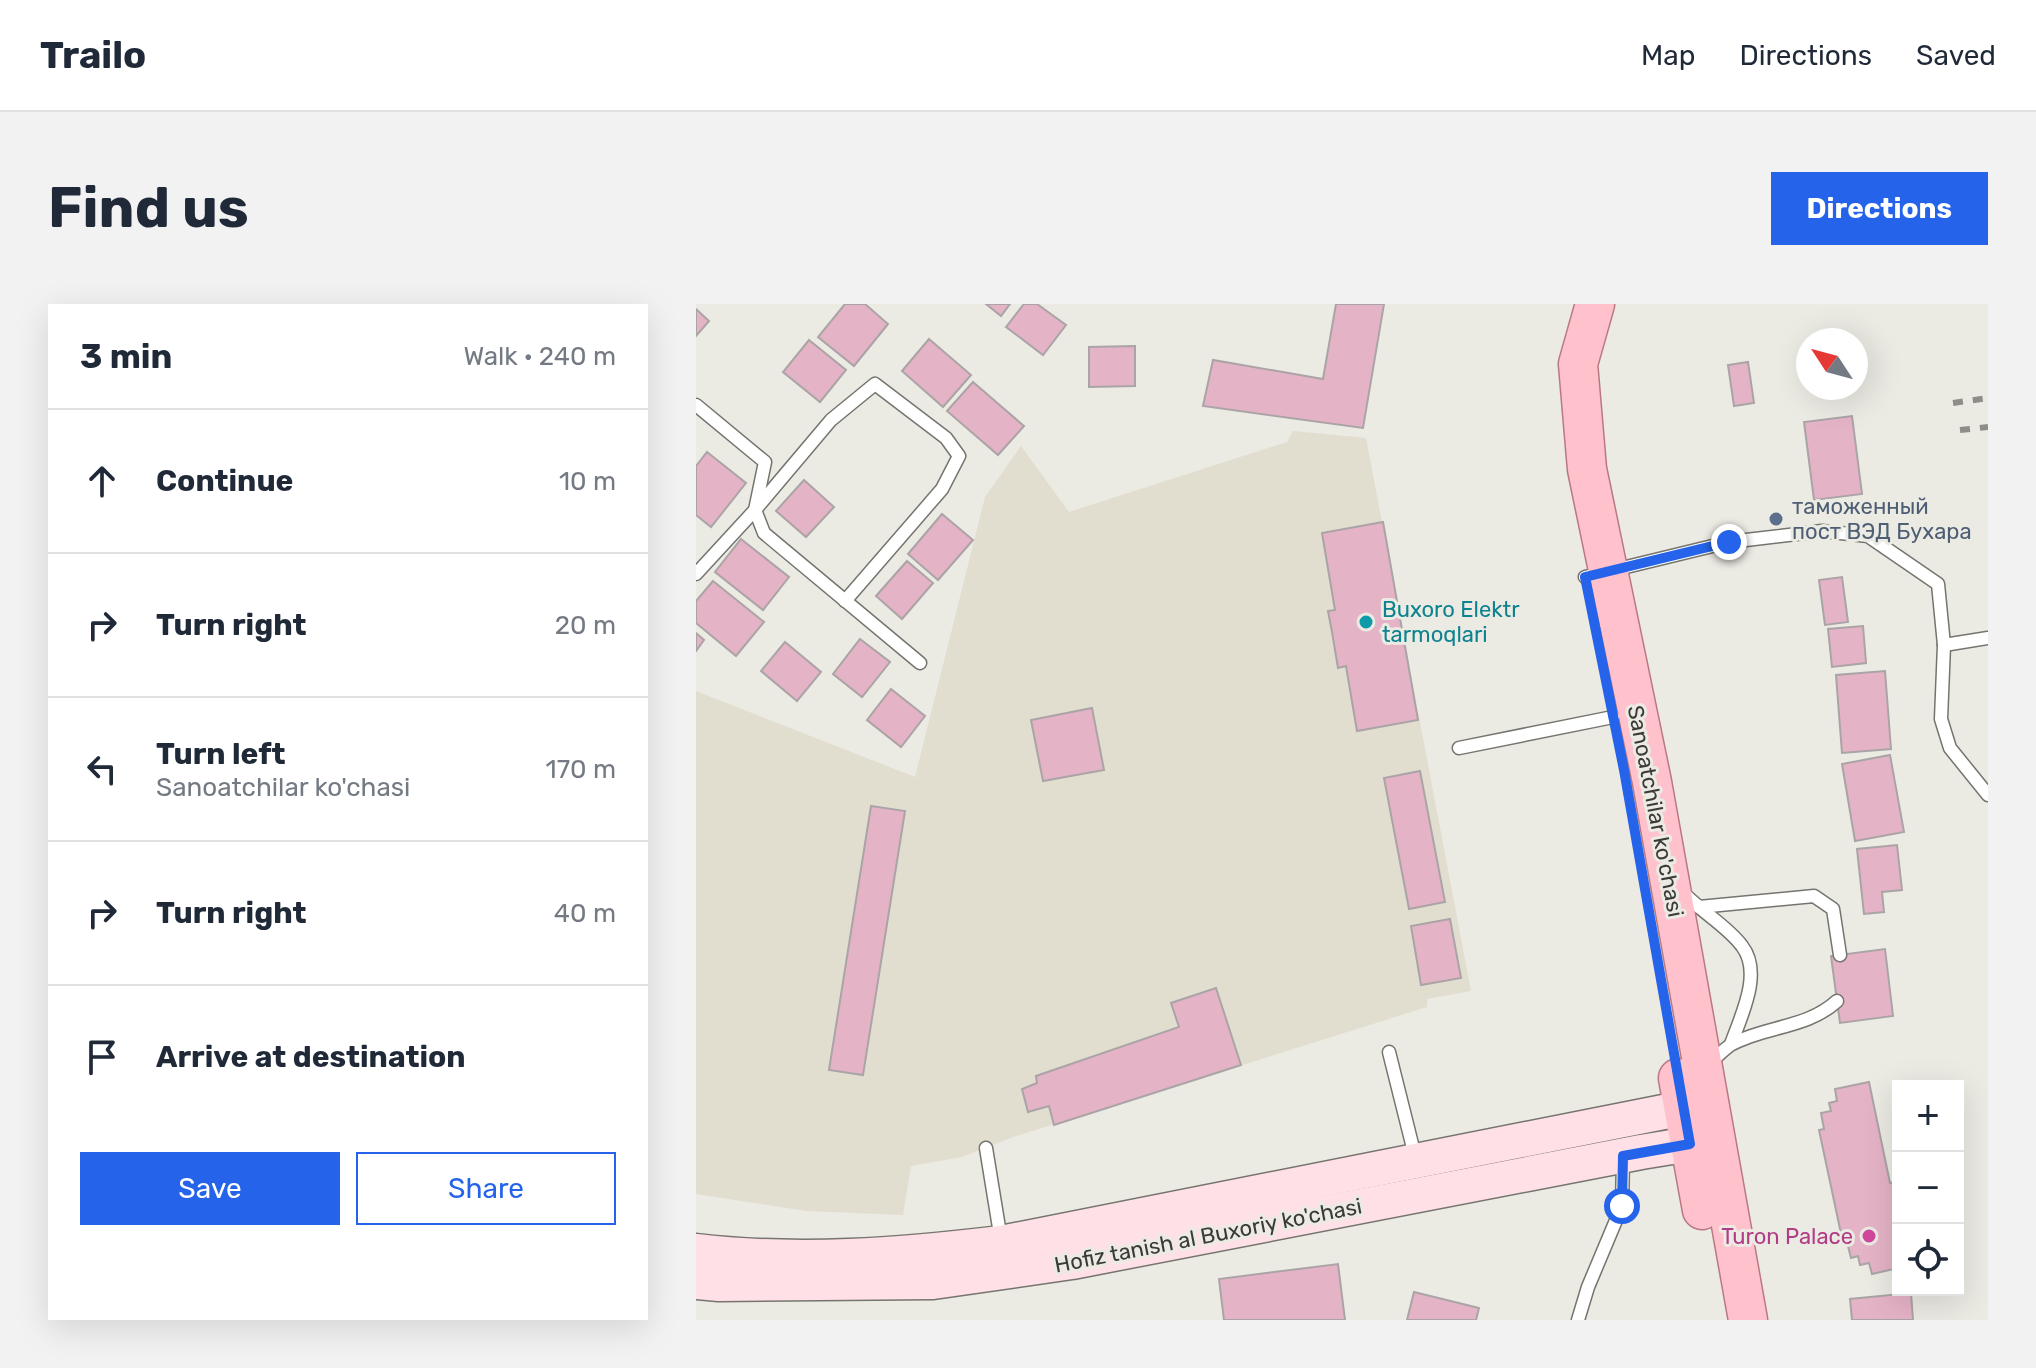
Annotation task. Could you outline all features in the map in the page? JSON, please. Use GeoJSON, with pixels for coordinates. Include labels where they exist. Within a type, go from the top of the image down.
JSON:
{"type":"FeatureCollection","features":[{"type":"Feature","properties":{"kind":"main road","name":"Sanoatchilar ko'chasi"},"geometry":{"type":"LineString","coordinates":[[1575,304],[1559,356],[1561,457],[1597,573],[1652,782],[1669,880],[1700,1113],[1722,1320]]}},
{"type":"Feature","properties":{"kind":"main road","name":"Sanoatchilar ko'chasi"},"geometry":{"type":"LineString","coordinates":[[1595,304],[1578,364],[1613,717],[1748,1320]]}},
{"type":"Feature","properties":{"kind":"main road","name":"Hofiz tanish al Buxoriy ko'chasi"},"geometry":{"type":"LineString","coordinates":[[696,1282],[933,1282],[1072,1262],[1623,1156],[1700,1113]]}},
{"type":"Feature","properties":{"kind":"main road","name":"Hofiz tanish al Buxoriy ko'chasi"},"geometry":{"type":"LineString","coordinates":[[696,1251],[829,1258],[916,1253],[1001,1243],[1416,1160],[1700,1113]]}},
{"type":"Feature","properties":{"kind":"lane"},"geometry":{"type":"LineString","coordinates":[[696,574],[831,420],[875,384],[946,438],[959,456],[942,489],[845,601]]}},
{"type":"Feature","properties":{"kind":"lane"},"geometry":{"type":"LineString","coordinates":[[696,405],[765,462],[755,510],[764,533],[920,663]]}},
{"type":"Feature","properties":{"kind":"lane"},"geometry":{"type":"LineString","coordinates":[[1597,573],[1729,542],[1822,531],[1868,536],[1938,584],[1944,645],[1941,719],[1950,748],[1988,795]]}},
{"type":"Feature","properties":{"kind":"lane"},"geometry":{"type":"LineString","coordinates":[[1944,645],[1988,638]]}},
{"type":"Feature","properties":{"kind":"lane"},"geometry":{"type":"LineString","coordinates":[[1459,748],[1613,717]]}},
{"type":"Feature","properties":{"kind":"lane"},"geometry":{"type":"LineString","coordinates":[[1669,880],[1744,948],[1749,963],[1750,990],[1731,1044],[1700,1113]]}},
{"type":"Feature","properties":{"kind":"lane"},"geometry":{"type":"LineString","coordinates":[[1699,907],[1814,896],[1833,909],[1840,955]]}},
{"type":"Feature","properties":{"kind":"lane"},"geometry":{"type":"LineString","coordinates":[[1731,1044],[1808,1020],[1827,1011],[1837,1001]]}},
{"type":"Feature","properties":{"kind":"lane"},"geometry":{"type":"LineString","coordinates":[[1389,1052],[1416,1160]]}},
{"type":"Feature","properties":{"kind":"lane"},"geometry":{"type":"LineString","coordinates":[[986,1148],[1001,1243]]}},
{"type":"Feature","properties":{"kind":"lane"},"geometry":{"type":"LineString","coordinates":[[1578,1320],[1588,1287],[1622,1206],[1623,1156]]}},
{"type":"Feature","properties":{"kind":"shaded area"},"geometry":{"type":"Polygon","coordinates":[[[1293,431],[1366,438],[1471,991],[1427,999],[1427,1007],[1016,1136],[962,1157],[911,1166],[903,1215],[806,1211],[696,1194],[696,691],[915,777],[985,497],[1021,446],[1069,512],[1287,442],[1293,431]]]}},
{"type":"Feature","properties":{"kind":"building"},"geometry":{"type":"Polygon","coordinates":[[[845,304],[865,304],[888,324],[854,366],[818,337],[845,304]]]}},
{"type":"Feature","properties":{"kind":"building"},"geometry":{"type":"Polygon","coordinates":[[[986,304],[1010,304],[1001,316],[986,304]]]}},
{"type":"Feature","properties":{"kind":"building"},"geometry":{"type":"Polygon","coordinates":[[[1024,304],[1037,304],[1066,325],[1043,355],[1006,327],[1024,304]]]}},
{"type":"Feature","properties":{"kind":"building"},"geometry":{"type":"Polygon","coordinates":[[[1336,304],[1384,304],[1363,428],[1203,406],[1213,360],[1323,379],[1336,304]]]}},
{"type":"Feature","properties":{"kind":"building"},"geometry":{"type":"Polygon","coordinates":[[[696,309],[709,321],[696,336],[696,309]]]}},
{"type":"Feature","properties":{"kind":"building"},"geometry":{"type":"Polygon","coordinates":[[[929,339],[971,375],[943,407],[902,371],[929,339]]]}},
{"type":"Feature","properties":{"kind":"building"},"geometry":{"type":"Polygon","coordinates":[[[809,340],[846,370],[820,402],[783,372],[809,340]]]}},
{"type":"Feature","properties":{"kind":"building"},"geometry":{"type":"Polygon","coordinates":[[[1135,346],[1135,386],[1089,387],[1089,347],[1135,346]]]}},
{"type":"Feature","properties":{"kind":"building"},"geometry":{"type":"Polygon","coordinates":[[[1748,362],[1754,403],[1734,406],[1728,365],[1748,362]]]}},
{"type":"Feature","properties":{"kind":"building"},"geometry":{"type":"Polygon","coordinates":[[[973,382],[1024,426],[998,455],[947,411],[973,382]]]}},
{"type":"Feature","properties":{"kind":"building"},"geometry":{"type":"Polygon","coordinates":[[[1852,416],[1862,494],[1814,500],[1804,422],[1852,416]]]}},
{"type":"Feature","properties":{"kind":"building"},"geometry":{"type":"Polygon","coordinates":[[[707,452],[746,483],[711,527],[696,515],[696,466],[707,452]]]}},
{"type":"Feature","properties":{"kind":"building"},"geometry":{"type":"Polygon","coordinates":[[[804,480],[834,507],[806,537],[776,511],[804,480]]]}},
{"type":"Feature","properties":{"kind":"building"},"geometry":{"type":"Polygon","coordinates":[[[942,514],[973,540],[938,580],[908,554],[942,514]]]}},
{"type":"Feature","properties":{"kind":"building","name":"Buxoro Elektr tarmoqlari"},"geometry":{"type":"Polygon","coordinates":[[[1383,522],[1418,720],[1357,731],[1346,666],[1338,668],[1328,611],[1335,610],[1322,533],[1383,522]]]}},
{"type":"Feature","properties":{"kind":"building"},"geometry":{"type":"Polygon","coordinates":[[[741,539],[789,577],[763,610],[715,572],[741,539]]]}},
{"type":"Feature","properties":{"kind":"building"},"geometry":{"type":"Polygon","coordinates":[[[907,561],[933,583],[902,619],[876,596],[907,561]]]}},
{"type":"Feature","properties":{"kind":"building"},"geometry":{"type":"Polygon","coordinates":[[[1842,577],[1848,622],[1825,625],[1819,580],[1842,577]]]}},
{"type":"Feature","properties":{"kind":"building"},"geometry":{"type":"Polygon","coordinates":[[[713,581],[764,622],[736,656],[696,623],[696,601],[713,581]]]}},
{"type":"Feature","properties":{"kind":"building"},"geometry":{"type":"Polygon","coordinates":[[[1863,626],[1866,663],[1832,667],[1828,629],[1863,626]]]}},
{"type":"Feature","properties":{"kind":"building"},"geometry":{"type":"Polygon","coordinates":[[[696,633],[704,640],[696,651],[696,633]]]}},
{"type":"Feature","properties":{"kind":"building"},"geometry":{"type":"Polygon","coordinates":[[[860,639],[890,662],[862,697],[833,674],[860,639]]]}},
{"type":"Feature","properties":{"kind":"building"},"geometry":{"type":"Polygon","coordinates":[[[785,642],[821,672],[797,701],[761,671],[785,642]]]}},
{"type":"Feature","properties":{"kind":"building"},"geometry":{"type":"Polygon","coordinates":[[[1885,671],[1891,749],[1842,753],[1836,675],[1885,671]]]}},
{"type":"Feature","properties":{"kind":"building"},"geometry":{"type":"Polygon","coordinates":[[[891,689],[925,716],[901,747],[867,720],[891,689]]]}},
{"type":"Feature","properties":{"kind":"building"},"geometry":{"type":"Polygon","coordinates":[[[1092,708],[1104,770],[1043,781],[1031,720],[1092,708]]]}},
{"type":"Feature","properties":{"kind":"building"},"geometry":{"type":"Polygon","coordinates":[[[1890,755],[1904,832],[1855,841],[1842,764],[1890,755]]]}},
{"type":"Feature","properties":{"kind":"building"},"geometry":{"type":"Polygon","coordinates":[[[1420,771],[1445,902],[1409,909],[1384,778],[1420,771]]]}},
{"type":"Feature","properties":{"kind":"building"},"geometry":{"type":"Polygon","coordinates":[[[871,806],[905,811],[863,1075],[829,1070],[871,806]]]}},
{"type":"Feature","properties":{"kind":"building"},"geometry":{"type":"Polygon","coordinates":[[[1897,845],[1902,890],[1882,892],[1884,912],[1864,914],[1857,849],[1897,845]]]}},
{"type":"Feature","properties":{"kind":"building"},"geometry":{"type":"Polygon","coordinates":[[[1450,919],[1461,978],[1421,985],[1411,926],[1450,919]]]}},
{"type":"Feature","properties":{"kind":"building"},"geometry":{"type":"Polygon","coordinates":[[[1885,949],[1893,1016],[1840,1023],[1831,956],[1885,949]]]}},
{"type":"Feature","properties":{"kind":"building"},"geometry":{"type":"Polygon","coordinates":[[[1216,988],[1241,1065],[1054,1125],[1049,1106],[1028,1112],[1022,1089],[1037,1083],[1036,1076],[1179,1027],[1171,1003],[1216,988]]]}},
{"type":"Feature","properties":{"kind":"building"},"geometry":{"type":"Polygon","coordinates":[[[1869,1082],[1892,1182],[1892,1269],[1872,1274],[1869,1263],[1860,1265],[1858,1256],[1851,1258],[1847,1242],[1843,1243],[1819,1130],[1824,1129],[1821,1113],[1831,1111],[1829,1103],[1837,1101],[1835,1089],[1869,1082]]]}},
{"type":"Feature","properties":{"kind":"building"},"geometry":{"type":"Polygon","coordinates":[[[1338,1264],[1345,1320],[1224,1320],[1219,1279],[1338,1264]]]}},
{"type":"Feature","properties":{"kind":"building"},"geometry":{"type":"Polygon","coordinates":[[[1414,1292],[1479,1308],[1476,1320],[1407,1320],[1414,1292]]]}},
{"type":"Feature","properties":{"kind":"building"},"geometry":{"type":"Polygon","coordinates":[[[1911,1296],[1913,1320],[1852,1320],[1850,1299],[1911,1296]]]}},
{"type":"Feature","properties":{"kind":"railway"},"geometry":{"type":"LineString","coordinates":[[1953,403],[1988,398]]}},
{"type":"Feature","properties":{"kind":"railway"},"geometry":{"type":"LineString","coordinates":[[1960,430],[1988,427]]}},
{"type":"Feature","properties":{"kind":"place","name":"таможенный пост ВЭД Бухара"},"geometry":{"type":"Point","coordinates":[1776,519]}},
{"type":"Feature","properties":{"kind":"place","name":"Buxoro Elektr tarmoqlari"},"geometry":{"type":"Point","coordinates":[1366,622]}},
{"type":"Feature","properties":{"kind":"place","name":"Turon Palace"},"geometry":{"type":"Point","coordinates":[1869,1236]}},
{"type":"Feature","properties":{"kind":"route"},"geometry":{"type":"LineString","coordinates":[[1622,1206],[1623,1156],[1690,1144],[1624,770],[1585,577],[1729,542]]}}]}
